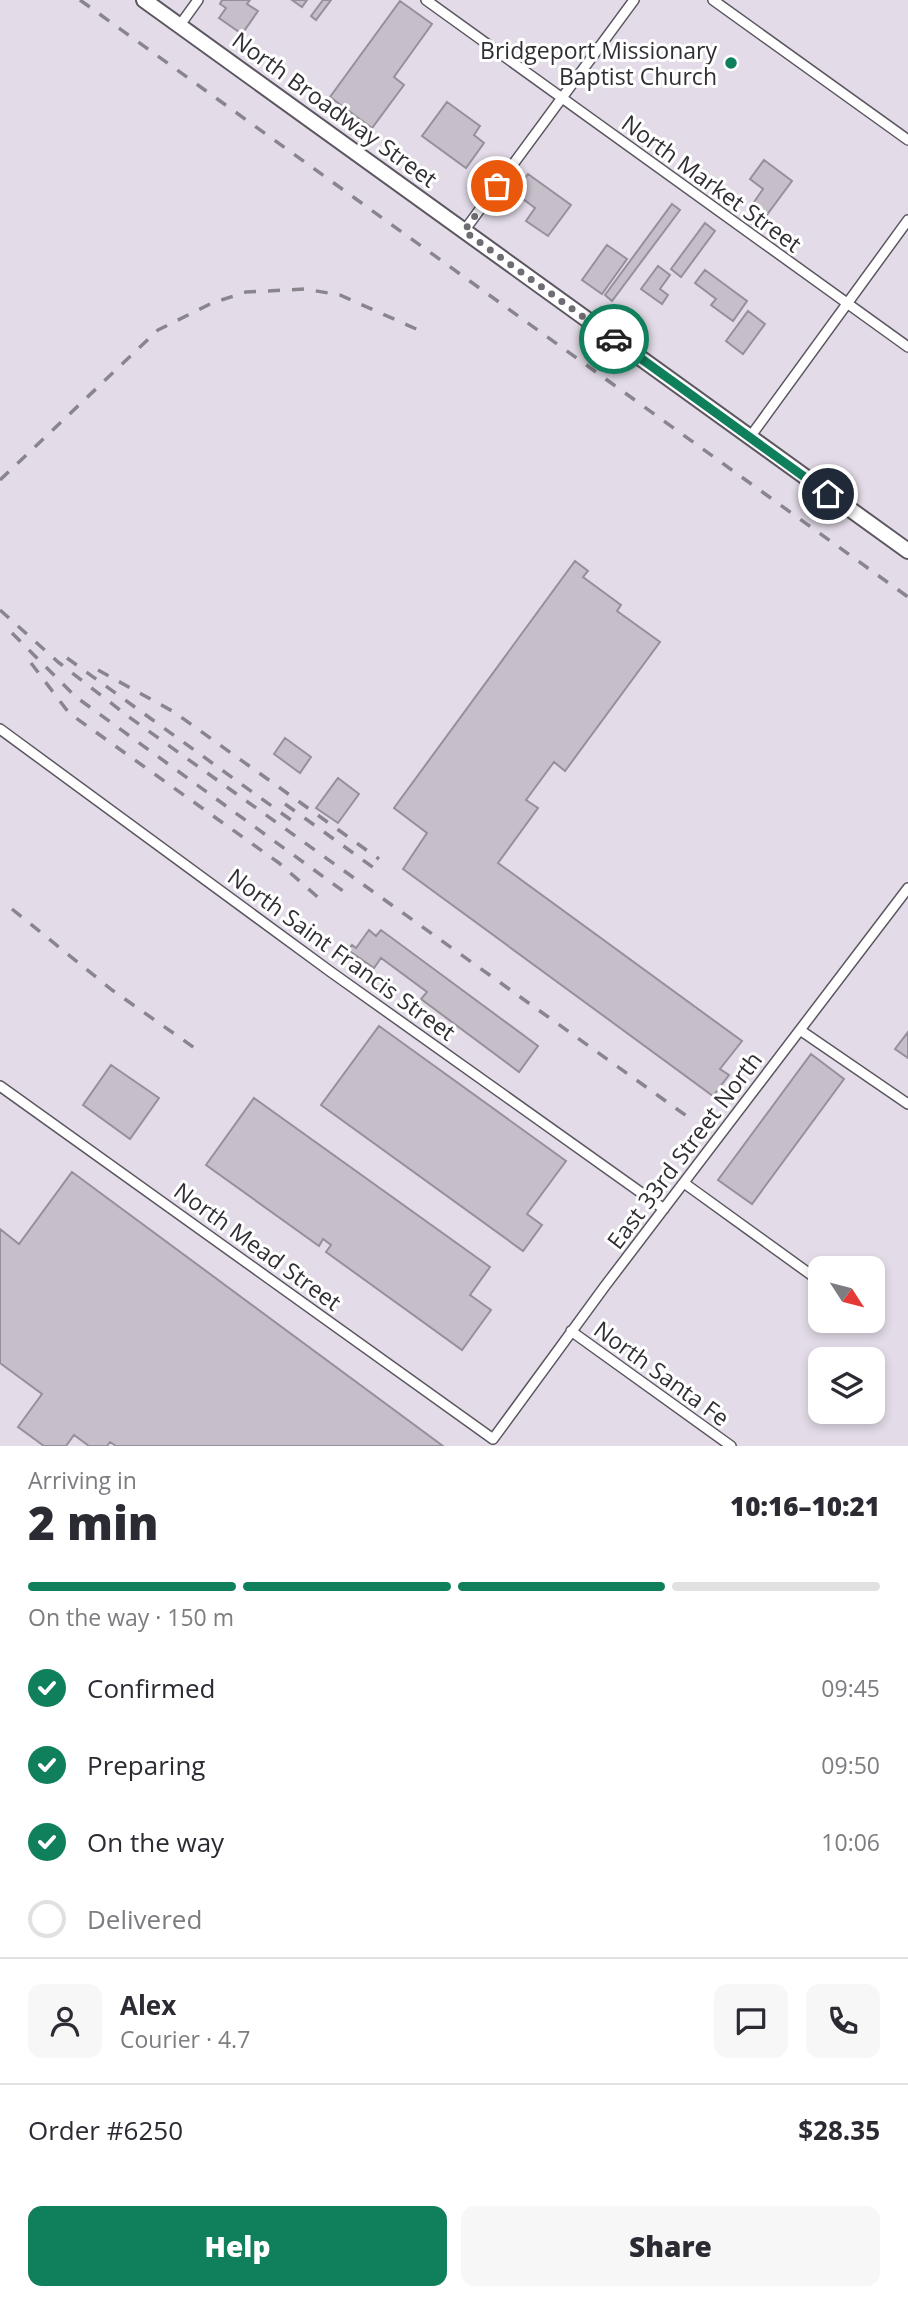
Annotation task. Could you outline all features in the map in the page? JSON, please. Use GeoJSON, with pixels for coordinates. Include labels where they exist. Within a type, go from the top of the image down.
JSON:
{"type":"FeatureCollection","features":[{"type":"Feature","properties":{"kind":"main road","name":"North Broadway Street"},"geometry":{"type":"LineString","coordinates":[[145,0],[908,551]]}},
{"type":"Feature","properties":{"kind":"street"},"geometry":{"type":"LineString","coordinates":[[180,25],[198,0]]}},
{"type":"Feature","properties":{"kind":"street","name":"North Market Street"},"geometry":{"type":"LineString","coordinates":[[426,0],[908,347]]}},
{"type":"Feature","properties":{"kind":"street"},"geometry":{"type":"LineString","coordinates":[[464,231],[634,0]]}},
{"type":"Feature","properties":{"kind":"street"},"geometry":{"type":"LineString","coordinates":[[713,0],[908,141]]}},
{"type":"Feature","properties":{"kind":"street"},"geometry":{"type":"LineString","coordinates":[[750,437],[908,220]]}},
{"type":"Feature","properties":{"kind":"street","name":"North Saint Francis Street"},"geometry":{"type":"LineString","coordinates":[[0,729],[320,964],[664,1209]]}},
{"type":"Feature","properties":{"kind":"street","name":"East 33rd Street North"},"geometry":{"type":"LineString","coordinates":[[494,1439],[571,1331],[907,892]]}},
{"type":"Feature","properties":{"kind":"street"},"geometry":{"type":"LineString","coordinates":[[800,1030],[908,1104]]}},
{"type":"Feature","properties":{"kind":"street","name":"North Mead Street"},"geometry":{"type":"LineString","coordinates":[[0,1086],[494,1439]]}},
{"type":"Feature","properties":{"kind":"street"},"geometry":{"type":"LineString","coordinates":[[684,1183],[808,1273]]}},
{"type":"Feature","properties":{"kind":"street","name":"North Santa Fe"},"geometry":{"type":"LineString","coordinates":[[571,1331],[731,1446]]}},
{"type":"Feature","properties":{"kind":"building"},"geometry":{"type":"Polygon","coordinates":[[[222,0],[250,0],[247,4],[258,11],[242,34],[219,18],[226,8],[220,4],[222,0]]]}},
{"type":"Feature","properties":{"kind":"building"},"geometry":{"type":"Polygon","coordinates":[[[292,0],[307,0],[302,7],[292,0]]]}},
{"type":"Feature","properties":{"kind":"building"},"geometry":{"type":"Polygon","coordinates":[[[323,0],[331,0],[316,20],[311,16],[323,0]]]}},
{"type":"Feature","properties":{"kind":"building"},"geometry":{"type":"Polygon","coordinates":[[[400,1],[432,24],[394,77],[404,85],[372,128],[330,97],[400,1]]]}},
{"type":"Feature","properties":{"kind":"building"},"geometry":{"type":"Polygon","coordinates":[[[447,102],[480,126],[474,135],[484,143],[466,168],[422,136],[447,102]]]}},
{"type":"Feature","properties":{"kind":"building"},"geometry":{"type":"Polygon","coordinates":[[[764,160],[792,181],[766,216],[752,205],[763,189],[750,179],[764,160]]]}},
{"type":"Feature","properties":{"kind":"building"},"geometry":{"type":"Polygon","coordinates":[[[528,174],[571,205],[548,236],[526,221],[535,208],[515,193],[528,174]]]}},
{"type":"Feature","properties":{"kind":"building"},"geometry":{"type":"Polygon","coordinates":[[[672,204],[680,210],[612,301],[605,295],[672,204]]]}},
{"type":"Feature","properties":{"kind":"building"},"geometry":{"type":"Polygon","coordinates":[[[705,223],[715,231],[681,277],[671,269],[705,223]]]}},
{"type":"Feature","properties":{"kind":"building"},"geometry":{"type":"Polygon","coordinates":[[[607,245],[627,259],[602,294],[582,280],[607,245]]]}},
{"type":"Feature","properties":{"kind":"building"},"geometry":{"type":"Polygon","coordinates":[[[658,266],[670,275],[660,289],[668,295],[662,304],[641,289],[658,266]]]}},
{"type":"Feature","properties":{"kind":"building"},"geometry":{"type":"Polygon","coordinates":[[[705,270],[747,301],[733,321],[711,305],[716,299],[695,283],[705,270]]]}},
{"type":"Feature","properties":{"kind":"building"},"geometry":{"type":"Polygon","coordinates":[[[748,311],[765,324],[743,354],[726,341],[748,311]]]}},
{"type":"Feature","properties":{"kind":"building"},"geometry":{"type":"Polygon","coordinates":[[[575,561],[588,571],[583,577],[621,605],[617,611],[660,642],[565,771],[554,762],[526,800],[538,808],[498,863],[742,1041],[720,1069],[729,1075],[713,1096],[403,869],[427,833],[394,808],[575,561]]]}},
{"type":"Feature","properties":{"kind":"building"},"geometry":{"type":"Polygon","coordinates":[[[285,738],[311,757],[300,773],[274,754],[285,738]]]}},
{"type":"Feature","properties":{"kind":"building"},"geometry":{"type":"Polygon","coordinates":[[[338,778],[359,794],[338,823],[316,808],[338,778]]]}},
{"type":"Feature","properties":{"kind":"building"},"geometry":{"type":"Polygon","coordinates":[[[369,930],[376,936],[381,930],[538,1046],[519,1072],[421,999],[427,992],[381,958],[374,968],[348,950],[352,945],[356,948],[369,930]]]}},
{"type":"Feature","properties":{"kind":"building"},"geometry":{"type":"Polygon","coordinates":[[[379,1026],[566,1161],[527,1214],[542,1225],[523,1251],[321,1105],[379,1026]]]}},
{"type":"Feature","properties":{"kind":"building"},"geometry":{"type":"Polygon","coordinates":[[[908,1032],[908,1058],[895,1049],[908,1032]]]}},
{"type":"Feature","properties":{"kind":"building"},"geometry":{"type":"Polygon","coordinates":[[[811,1054],[844,1079],[752,1204],[718,1180],[811,1054]]]}},
{"type":"Feature","properties":{"kind":"building"},"geometry":{"type":"Polygon","coordinates":[[[111,1065],[159,1098],[130,1139],[83,1105],[111,1065]]]}},
{"type":"Feature","properties":{"kind":"building"},"geometry":{"type":"Polygon","coordinates":[[[254,1098],[490,1267],[470,1295],[491,1310],[462,1350],[326,1252],[331,1245],[323,1239],[319,1246],[206,1165],[254,1098]]]}},
{"type":"Feature","properties":{"kind":"building"},"geometry":{"type":"Polygon","coordinates":[[[72,1172],[443,1446],[116,1446],[110,1442],[107,1446],[89,1446],[74,1435],[66,1446],[44,1446],[18,1427],[42,1394],[0,1363],[0,1229],[19,1244],[72,1172]]]}},
{"type":"Feature","properties":{"kind":"railway"},"geometry":{"type":"LineString","coordinates":[[80,0],[908,597]]}},
{"type":"Feature","properties":{"kind":"railway"},"geometry":{"type":"LineString","coordinates":[[0,480],[158,330],[212,303],[246,292],[305,289],[340,295],[423,332]]}},
{"type":"Feature","properties":{"kind":"railway"},"geometry":{"type":"LineString","coordinates":[[0,610],[58,662],[129,717],[695,1122]]}},
{"type":"Feature","properties":{"kind":"railway"},"geometry":{"type":"LineString","coordinates":[[12,633],[76,697],[343,891]]}},
{"type":"Feature","properties":{"kind":"railway"},"geometry":{"type":"LineString","coordinates":[[67,658],[291,820]]}},
{"type":"Feature","properties":{"kind":"railway"},"geometry":{"type":"LineString","coordinates":[[31,663],[69,713],[279,863],[321,900]]}},
{"type":"Feature","properties":{"kind":"railway"},"geometry":{"type":"LineString","coordinates":[[98,670],[174,712],[379,859]]}},
{"type":"Feature","properties":{"kind":"railway"},"geometry":{"type":"LineString","coordinates":[[285,804],[374,868]]}},
{"type":"Feature","properties":{"kind":"railway"},"geometry":{"type":"LineString","coordinates":[[12,909],[112,990],[196,1049]]}},
{"type":"Feature","properties":{"kind":"way so far"},"geometry":{"type":"LineString","coordinates":[[497,186],[464,231],[614,339]]}},
{"type":"Feature","properties":{"kind":"place","name":"Bridgeport Missionary Baptist Church"},"geometry":{"type":"Point","coordinates":[731,63]}},
{"type":"Feature","properties":{"kind":"route"},"geometry":{"type":"LineString","coordinates":[[614,339],[828,494]]}}]}
